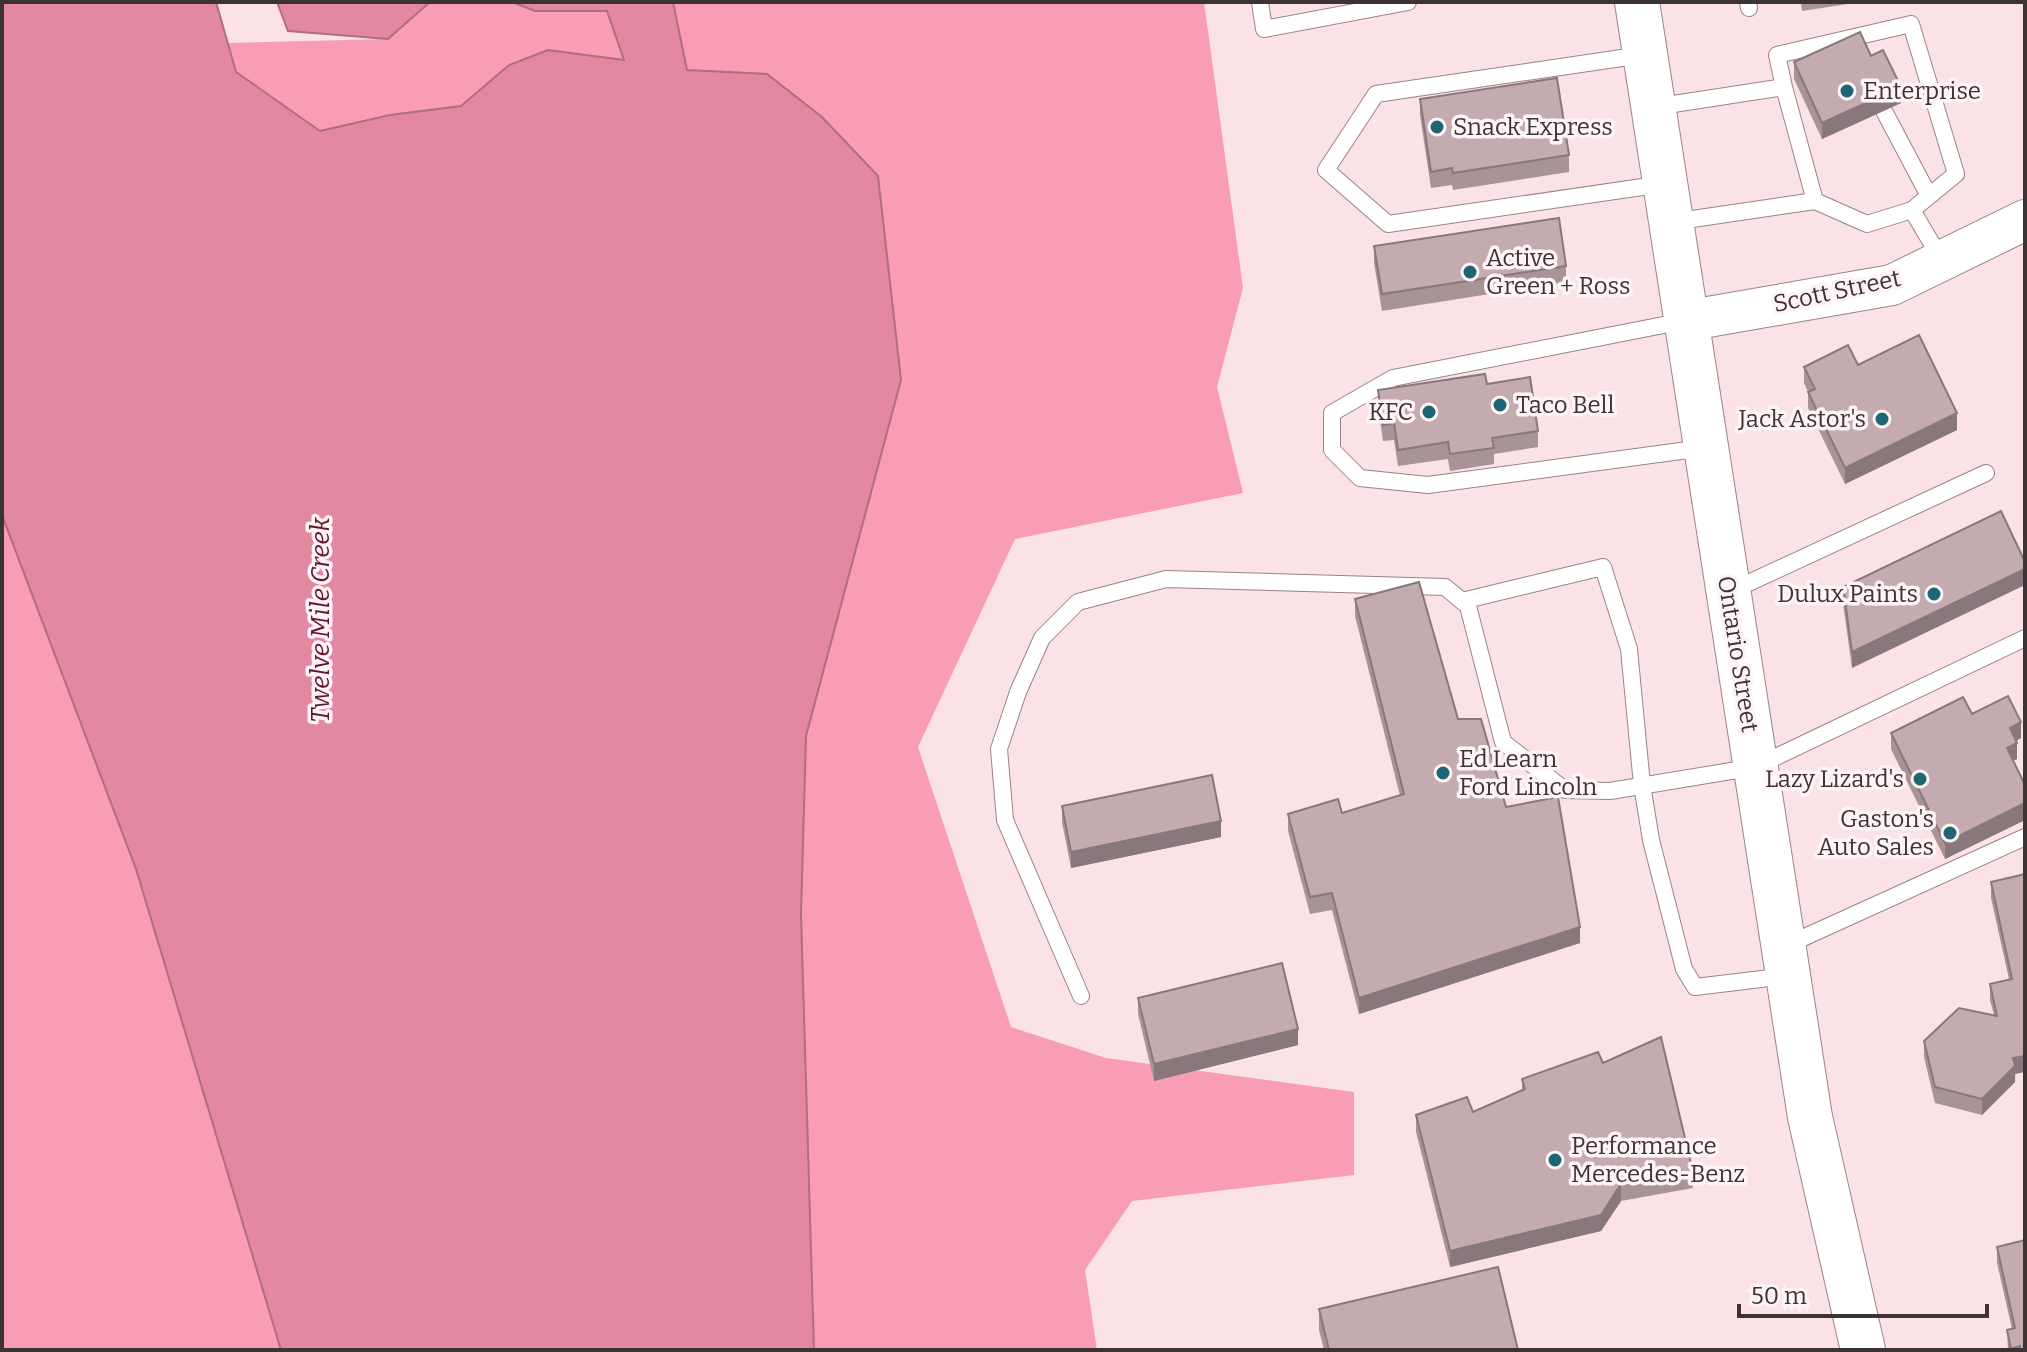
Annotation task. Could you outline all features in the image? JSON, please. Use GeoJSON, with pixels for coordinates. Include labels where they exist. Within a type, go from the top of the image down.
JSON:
{"type":"FeatureCollection","features":[{"type":"Feature","properties":{"kind":"main road","name":"Ontario Street"},"geometry":{"type":"LineString","coordinates":[[1637,2],[1810,1117],[1863,1350]]}},
{"type":"Feature","properties":{"kind":"street","name":"Scott Street"},"geometry":{"type":"LineString","coordinates":[[1685,321],[1892,285],[2025,220]]}},
{"type":"Feature","properties":{"kind":"lane"},"geometry":{"type":"LineString","coordinates":[[1260,2],[1264,29],[1408,2]]}},
{"type":"Feature","properties":{"kind":"lane"},"geometry":{"type":"LineString","coordinates":[[1644,54],[1376,94],[1326,170],[1388,224],[1668,203],[1815,201],[1867,224],[1912,210],[1956,174],[1911,24],[1850,45],[1777,55],[1815,201]]}},
{"type":"Feature","properties":{"kind":"lane"},"geometry":{"type":"LineString","coordinates":[[1653,107],[1784,87]]}},
{"type":"Feature","properties":{"kind":"lane"},"geometry":{"type":"LineString","coordinates":[[1884,111],[1929,196]]}},
{"type":"Feature","properties":{"kind":"lane"},"geometry":{"type":"LineString","coordinates":[[1912,210],[1942,261]]}},
{"type":"Feature","properties":{"kind":"lane"},"geometry":{"type":"LineString","coordinates":[[1685,321],[1393,378],[1332,413],[1332,450],[1360,478],[1428,485],[1705,447]]}},
{"type":"Feature","properties":{"kind":"lane"},"geometry":{"type":"LineString","coordinates":[[1728,593],[1986,473]]}},
{"type":"Feature","properties":{"kind":"lane"},"geometry":{"type":"LineString","coordinates":[[1462,601],[1603,567],[1629,649],[1642,785],[1651,840],[1684,969],[1695,987],[1786,961],[2025,837]]}},
{"type":"Feature","properties":{"kind":"lane"},"geometry":{"type":"LineString","coordinates":[[1081,996],[1005,820],[999,749],[1018,692],[1042,638],[1078,602],[1166,579],[1445,587],[1468,606],[1503,742],[1565,790],[1610,791],[1755,767],[2025,638]]}},
{"type":"Feature","properties":{"kind":"shaded area"},"geometry":{"type":"Polygon","coordinates":[[[430,2],[512,2],[535,11],[607,11],[624,61],[548,50],[509,65],[461,106],[390,115],[320,131],[236,72],[228,43],[388,39],[430,2]]]}},
{"type":"Feature","properties":{"kind":"shaded area"},"geometry":{"type":"Polygon","coordinates":[[[673,2],[1204,2],[1243,288],[1217,387],[1243,493],[1015,539],[918,747],[1011,1027],[1106,1058],[1354,1092],[1354,1175],[1132,1201],[1085,1270],[1097,1350],[814,1350],[801,915],[806,736],[901,380],[878,176],[822,117],[767,74],[687,70],[673,2]]]}},
{"type":"Feature","properties":{"kind":"shaded area"},"geometry":{"type":"Polygon","coordinates":[[[2,515],[136,869],[281,1350],[2,1350],[2,515]]]}},
{"type":"Feature","properties":{"kind":"water","name":"Twelve Mile Creek"},"geometry":{"type":"Polygon","coordinates":[[[2,2],[216,2],[236,72],[320,131],[390,115],[461,106],[509,65],[548,50],[624,60],[607,11],[535,11],[512,2],[673,2],[687,70],[767,74],[822,117],[878,176],[901,380],[806,736],[801,915],[814,1350],[281,1350],[136,869],[2,515],[2,2]]]}},
{"type":"Feature","properties":{"kind":"water"},"geometry":{"type":"Polygon","coordinates":[[[277,2],[430,2],[388,39],[288,31],[277,2]]]}},
{"type":"Feature","properties":{"kind":"building","name":"Enterprise"},"geometry":{"type":"Polygon","coordinates":[[[1860,32],[1871,56],[1883,50],[1901,87],[1822,123],[1794,62],[1860,32]]]}},
{"type":"Feature","properties":{"kind":"building"},"geometry":{"type":"Polygon","coordinates":[[[1557,78],[1569,155],[1453,173],[1452,168],[1431,172],[1420,99],[1557,78]]]}},
{"type":"Feature","properties":{"kind":"building","name":"Active Green + Ross"},"geometry":{"type":"Polygon","coordinates":[[[1559,218],[1566,266],[1382,294],[1374,246],[1559,218]]]}},
{"type":"Feature","properties":{"kind":"building","name":"Jack Astor's"},"geometry":{"type":"Polygon","coordinates":[[[1919,335],[1957,413],[1845,468],[1808,392],[1815,389],[1804,367],[1848,345],[1858,365],[1919,335]]]}},
{"type":"Feature","properties":{"kind":"building"},"geometry":{"type":"Polygon","coordinates":[[[1485,374],[1487,384],[1530,377],[1538,431],[1492,438],[1494,448],[1450,454],[1448,442],[1398,450],[1394,423],[1383,425],[1378,390],[1485,374]]]}},
{"type":"Feature","properties":{"kind":"building","name":"Dulux Paints"},"geometry":{"type":"Polygon","coordinates":[[[2001,511],[2025,562],[2025,569],[1852,652],[1843,587],[2001,511]]]}},
{"type":"Feature","properties":{"kind":"building","name":"Ed Learn Ford Lincoln"},"geometry":{"type":"Polygon","coordinates":[[[1419,582],[1458,719],[1481,719],[1506,807],[1558,797],[1580,927],[1359,998],[1332,893],[1310,897],[1288,814],[1338,799],[1342,813],[1404,794],[1355,599],[1419,582]]]}},
{"type":"Feature","properties":{"kind":"building"},"geometry":{"type":"Polygon","coordinates":[[[2008,696],[2021,722],[2010,728],[2017,743],[2007,748],[2025,785],[2025,803],[1945,843],[1891,733],[1963,697],[1972,714],[2008,696]]]}},
{"type":"Feature","properties":{"kind":"building"},"geometry":{"type":"Polygon","coordinates":[[[1212,775],[1221,821],[1071,852],[1062,806],[1212,775]]]}},
{"type":"Feature","properties":{"kind":"building"},"geometry":{"type":"Polygon","coordinates":[[[2025,874],[2025,1056],[2013,1058],[2015,1066],[1982,1099],[1935,1087],[1924,1041],[1959,1008],[1997,1016],[1990,984],[2012,979],[1991,882],[2025,874]]]}},
{"type":"Feature","properties":{"kind":"building"},"geometry":{"type":"Polygon","coordinates":[[[1282,963],[1298,1029],[1154,1064],[1138,998],[1282,963]]]}},
{"type":"Feature","properties":{"kind":"building","name":"Performance Mercedes-Benz"},"geometry":{"type":"Polygon","coordinates":[[[1661,1037],[1693,1172],[1621,1184],[1601,1215],[1450,1251],[1416,1115],[1467,1097],[1473,1112],[1525,1089],[1522,1079],[1598,1052],[1603,1063],[1661,1037]]]}},
{"type":"Feature","properties":{"kind":"building"},"geometry":{"type":"Polygon","coordinates":[[[2025,1240],[2025,1350],[2020,1350],[2020,1346],[2011,1349],[2007,1330],[2015,1328],[1997,1247],[2025,1240]]]}},
{"type":"Feature","properties":{"kind":"building"},"geometry":{"type":"Polygon","coordinates":[[[1498,1267],[1518,1350],[1329,1350],[1319,1309],[1498,1267]]]}},
{"type":"Feature","properties":{"kind":"place","name":"Enterprise"},"geometry":{"type":"Point","coordinates":[1847,91]}},
{"type":"Feature","properties":{"kind":"place","name":"Snack Express"},"geometry":{"type":"Point","coordinates":[1437,127]}},
{"type":"Feature","properties":{"kind":"place","name":"Active Green + Ross"},"geometry":{"type":"Point","coordinates":[1470,272]}},
{"type":"Feature","properties":{"kind":"place","name":"Taco Bell"},"geometry":{"type":"Point","coordinates":[1500,405]}},
{"type":"Feature","properties":{"kind":"place","name":"KFC"},"geometry":{"type":"Point","coordinates":[1429,412]}},
{"type":"Feature","properties":{"kind":"place","name":"Jack Astor's"},"geometry":{"type":"Point","coordinates":[1882,419]}},
{"type":"Feature","properties":{"kind":"place","name":"Dulux Paints"},"geometry":{"type":"Point","coordinates":[1934,594]}},
{"type":"Feature","properties":{"kind":"place","name":"Ed Learn Ford Lincoln"},"geometry":{"type":"Point","coordinates":[1443,773]}},
{"type":"Feature","properties":{"kind":"place","name":"Lazy Lizard's"},"geometry":{"type":"Point","coordinates":[1920,779]}},
{"type":"Feature","properties":{"kind":"place","name":"Gaston's Auto Sales"},"geometry":{"type":"Point","coordinates":[1950,833]}},
{"type":"Feature","properties":{"kind":"place","name":"Performance Mercedes-Benz"},"geometry":{"type":"Point","coordinates":[1555,1160]}}]}
